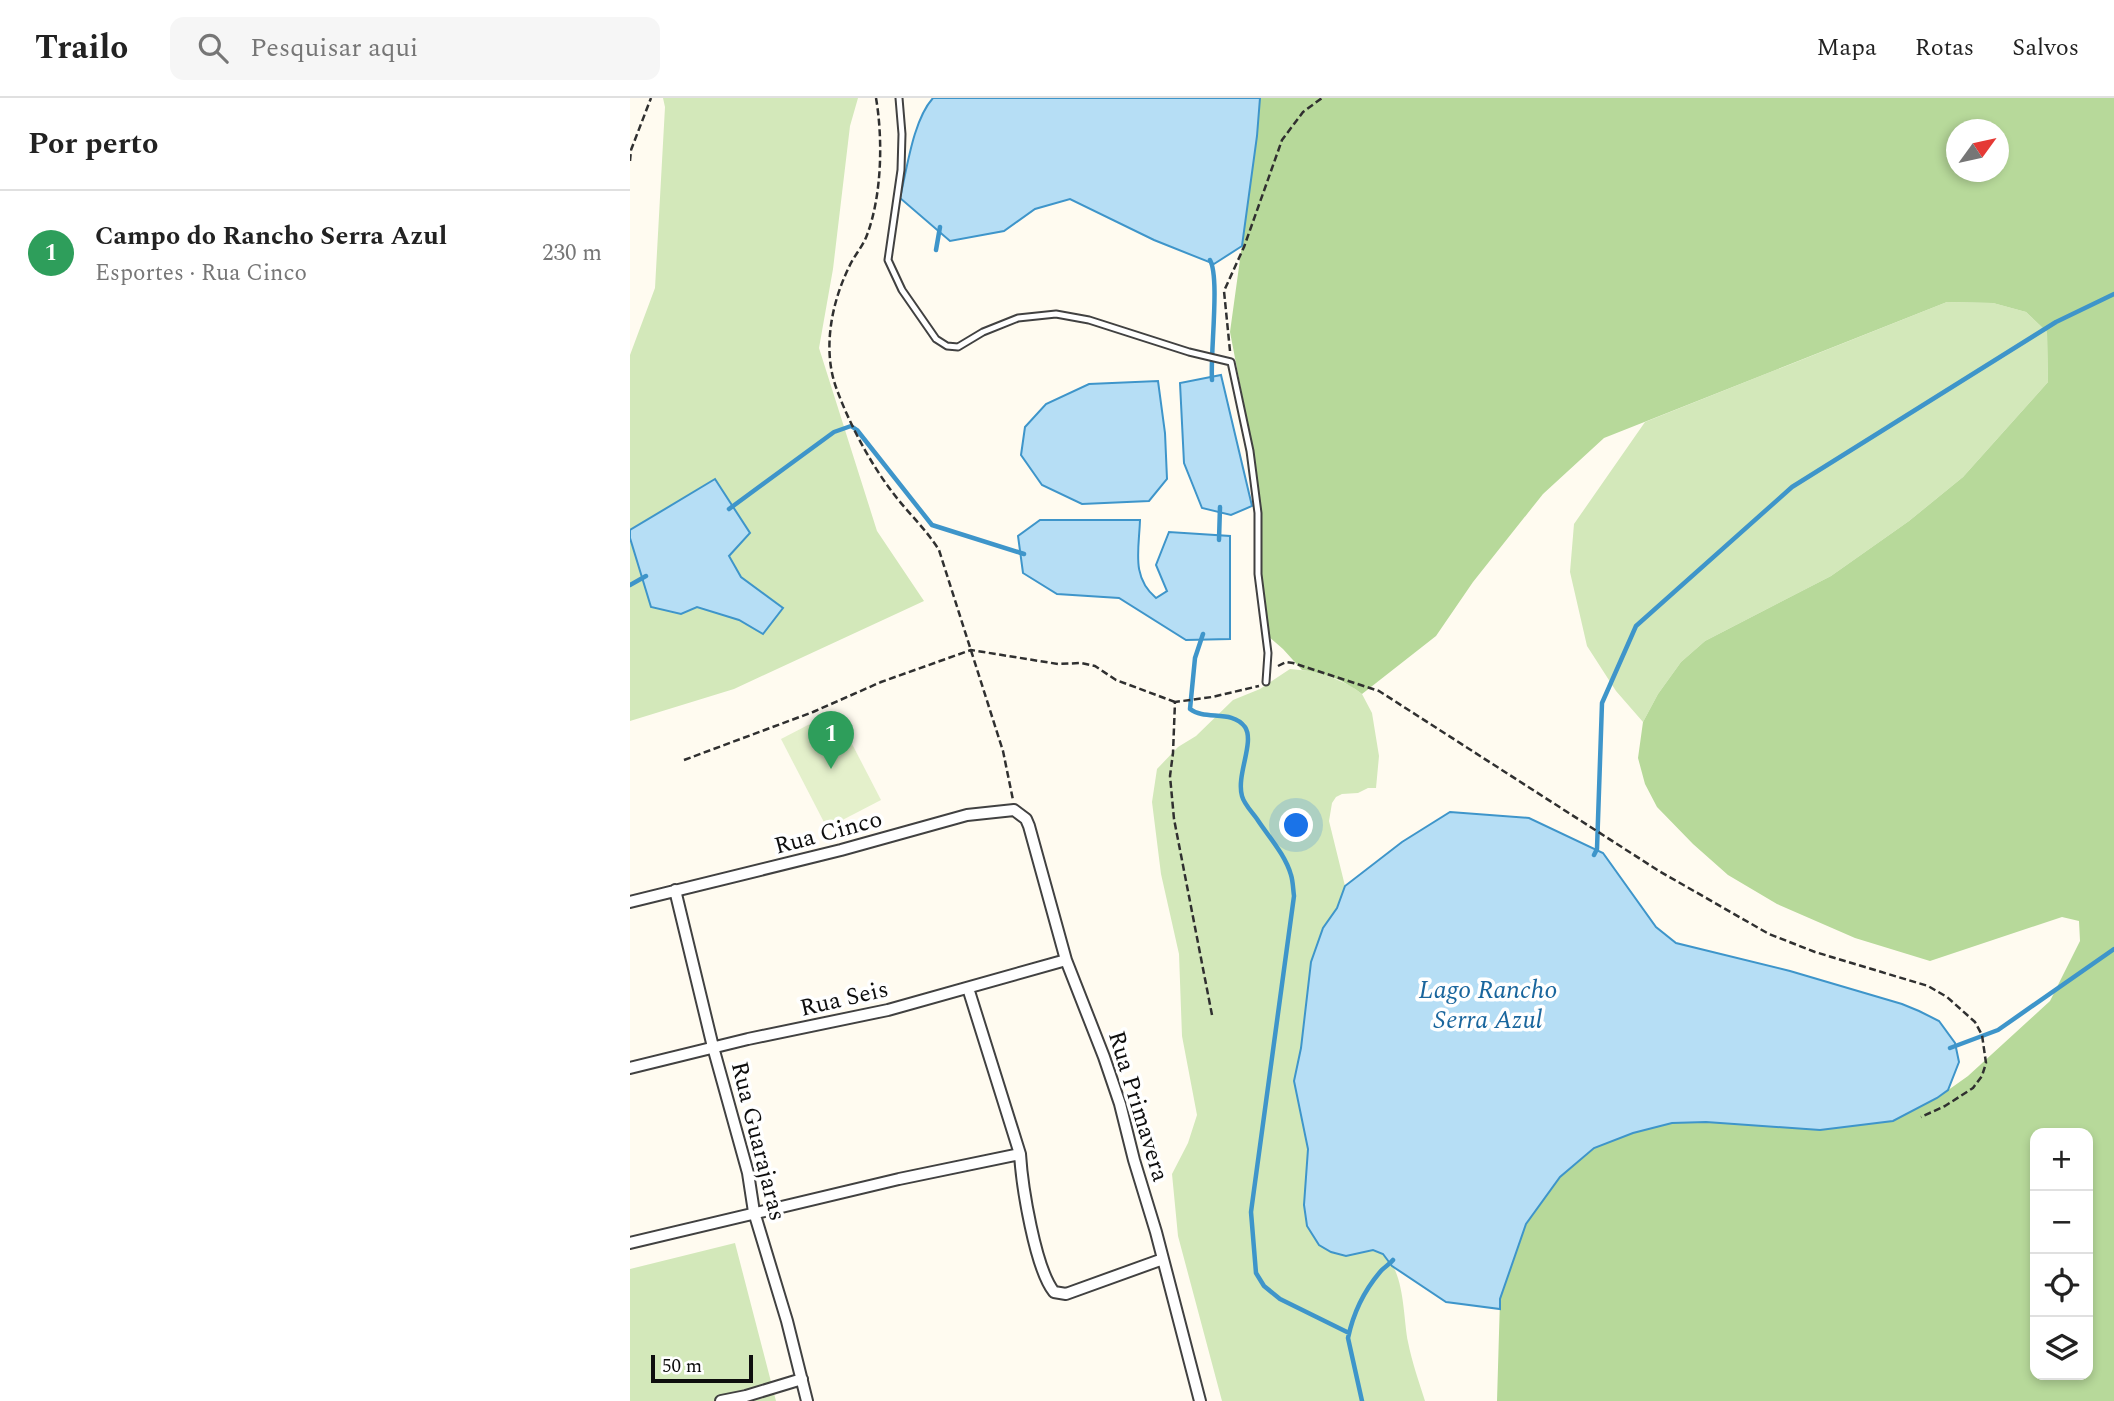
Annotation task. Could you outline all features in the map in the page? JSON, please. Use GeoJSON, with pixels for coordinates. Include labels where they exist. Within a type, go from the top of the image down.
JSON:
{"type":"FeatureCollection","features":[{"type":"Feature","properties":{"kind":"street","name":"Rua Primavera"},"geometry":{"type":"LineString","coordinates":[[1014,810],[1026,819],[1029,826],[1066,960],[1120,1104],[1200,1401]]}},
{"type":"Feature","properties":{"kind":"street","name":"Rua Cinco"},"geometry":{"type":"LineString","coordinates":[[630,902],[841,850],[967,815],[1014,810]]}},
{"type":"Feature","properties":{"kind":"street","name":"Rua Guarajaras"},"geometry":{"type":"LineString","coordinates":[[675,890],[713,1047],[748,1173],[754,1212],[807,1401]]}},
{"type":"Feature","properties":{"kind":"street","name":"Rua Seis"},"geometry":{"type":"LineString","coordinates":[[630,1069],[713,1047],[888,1010],[1066,960]]}},
{"type":"Feature","properties":{"kind":"street"},"geometry":{"type":"LineString","coordinates":[[968,988],[1020,1154],[1022,1179],[1047,1283],[1054,1292],[1066,1294],[1163,1259]]}},
{"type":"Feature","properties":{"kind":"street"},"geometry":{"type":"LineString","coordinates":[[630,1243],[899,1178],[1020,1154]]}},
{"type":"Feature","properties":{"kind":"street"},"geometry":{"type":"LineString","coordinates":[[721,1401],[802,1379]]}},
{"type":"Feature","properties":{"kind":"lane"},"geometry":{"type":"LineString","coordinates":[[899,98],[901,170],[888,260],[902,290],[936,339],[947,346],[958,347],[982,332],[1018,318],[1056,314],[1089,320],[1189,352],[1231,362],[1250,451],[1258,513],[1258,574],[1268,653],[1266,682]]}},
{"type":"Feature","properties":{"kind":"path"},"geometry":{"type":"LineString","coordinates":[[630,161],[631,150],[651,98]]}},
{"type":"Feature","properties":{"kind":"path"},"geometry":{"type":"LineString","coordinates":[[876,98],[880,137],[876,205],[867,236],[848,268],[838,298],[830,331],[829,361],[836,389],[871,459],[891,490],[929,533],[939,550],[1003,751],[1014,810]]}},
{"type":"Feature","properties":{"kind":"path"},"geometry":{"type":"LineString","coordinates":[[1231,362],[1224,291],[1244,247],[1282,140],[1303,112],[1322,98]]}},
{"type":"Feature","properties":{"kind":"path"},"geometry":{"type":"LineString","coordinates":[[684,760],[813,712],[881,682],[971,650],[1058,664],[1081,663],[1095,666],[1116,680],[1175,702],[1241,691],[1266,682],[1280,663],[1286,662],[1379,691],[1578,821],[1769,934],[1815,952],[1928,986],[1947,997],[1975,1022],[1982,1035],[1986,1063],[1982,1076],[1973,1088],[1921,1117]]}},
{"type":"Feature","properties":{"kind":"path"},"geometry":{"type":"LineString","coordinates":[[1175,702],[1170,776],[1174,818],[1212,1015]]}},
{"type":"Feature","properties":{"kind":"green space"},"geometry":{"type":"Polygon","coordinates":[[[663,98],[858,98],[850,126],[833,269],[819,348],[877,531],[924,601],[734,689],[630,721],[630,355],[655,288],[665,107],[663,98]]]}},
{"type":"Feature","properties":{"kind":"green space"},"geometry":{"type":"Polygon","coordinates":[[[1260,98],[2114,98],[2114,1401],[1497,1401],[1500,1299],[1526,1224],[1560,1177],[1594,1148],[1633,1133],[1672,1123],[1706,1122],[1820,1130],[1937,1098],[1968,1076],[2050,1001],[2080,941],[2079,921],[2062,917],[1930,961],[1855,938],[1777,904],[1728,875],[1657,807],[1645,784],[1638,758],[1643,722],[1658,694],[1681,662],[1705,641],[1831,576],[1909,521],[1963,477],[2048,382],[2047,332],[2026,312],[1993,303],[1947,302],[1604,438],[1543,494],[1473,582],[1436,636],[1362,694],[1334,678],[1302,670],[1267,635],[1254,457],[1230,332],[1260,98]]]}},
{"type":"Feature","properties":{"kind":"green space"},"geometry":{"type":"Polygon","coordinates":[[[1947,302],[1993,303],[2026,312],[2047,332],[2048,382],[1963,477],[1909,521],[1831,576],[1705,641],[1681,662],[1658,694],[1643,722],[1616,691],[1587,646],[1570,572],[1574,524],[1645,422],[1947,302]]]}},
{"type":"Feature","properties":{"kind":"green space"},"geometry":{"type":"Polygon","coordinates":[[[1290,669],[1320,672],[1362,694],[1372,713],[1379,756],[1376,788],[1342,794],[1332,803],[1329,821],[1345,886],[1337,908],[1323,928],[1311,962],[1301,1048],[1294,1081],[1308,1149],[1304,1205],[1346,1256],[1374,1251],[1383,1254],[1390,1261],[1402,1295],[1408,1342],[1425,1401],[1222,1401],[1178,1236],[1172,1174],[1188,1143],[1197,1115],[1182,1036],[1179,954],[1161,874],[1152,802],[1157,769],[1178,747],[1196,736],[1233,700],[1260,689],[1290,669]]]}},
{"type":"Feature","properties":{"kind":"green space"},"geometry":{"type":"Polygon","coordinates":[[[835,711],[881,800],[827,828],[781,739],[835,711]]]}},
{"type":"Feature","properties":{"kind":"green space"},"geometry":{"type":"Polygon","coordinates":[[[735,1243],[776,1401],[630,1401],[630,1269],[735,1243]]]}},
{"type":"Feature","properties":{"kind":"water"},"geometry":{"type":"Polygon","coordinates":[[[933,98],[1260,98],[1242,246],[1214,264],[1154,240],[1070,199],[1035,209],[1004,231],[950,241],[900,198],[920,119],[933,98]]]}},
{"type":"Feature","properties":{"kind":"water"},"geometry":{"type":"Polygon","coordinates":[[[1221,375],[1252,506],[1231,515],[1202,508],[1184,463],[1180,383],[1221,375]]]}},
{"type":"Feature","properties":{"kind":"water"},"geometry":{"type":"Polygon","coordinates":[[[1158,381],[1165,433],[1167,479],[1149,501],[1082,504],[1042,485],[1021,455],[1025,427],[1046,404],[1089,384],[1158,381]]]}},
{"type":"Feature","properties":{"kind":"water"},"geometry":{"type":"Polygon","coordinates":[[[715,479],[750,533],[729,556],[741,577],[783,608],[763,634],[739,620],[697,607],[681,614],[651,607],[630,538],[630,530],[715,479]]]}},
{"type":"Feature","properties":{"kind":"water"},"geometry":{"type":"Polygon","coordinates":[[[1040,520],[1140,520],[1140,572],[1148,590],[1156,598],[1167,591],[1156,565],[1169,532],[1230,536],[1230,639],[1186,640],[1119,598],[1057,594],[1023,573],[1018,536],[1040,520]]]}},
{"type":"Feature","properties":{"kind":"water","name":"Lago Rancho Serra Azul"},"geometry":{"type":"Polygon","coordinates":[[[1450,812],[1529,818],[1603,853],[1656,927],[1676,943],[1790,971],[1902,1004],[1939,1021],[1955,1043],[1959,1062],[1948,1090],[1893,1121],[1820,1130],[1706,1122],[1672,1123],[1633,1133],[1594,1148],[1560,1177],[1526,1224],[1500,1299],[1500,1309],[1446,1302],[1392,1266],[1383,1254],[1373,1250],[1346,1256],[1331,1252],[1319,1245],[1307,1226],[1304,1205],[1308,1149],[1294,1081],[1301,1048],[1311,962],[1323,928],[1337,908],[1345,886],[1402,842],[1450,812]]]}},
{"type":"Feature","properties":{"kind":"waterway"},"geometry":{"type":"LineString","coordinates":[[936,250],[940,227]]}},
{"type":"Feature","properties":{"kind":"waterway"},"geometry":{"type":"LineString","coordinates":[[1210,260],[1214,283],[1212,380]]}},
{"type":"Feature","properties":{"kind":"waterway"},"geometry":{"type":"LineString","coordinates":[[1594,855],[1597,849],[1602,703],[1636,626],[1792,487],[2056,322],[2114,294]]}},
{"type":"Feature","properties":{"kind":"waterway"},"geometry":{"type":"LineString","coordinates":[[729,509],[834,432],[851,426],[857,430],[932,525],[1024,554]]}},
{"type":"Feature","properties":{"kind":"waterway"},"geometry":{"type":"LineString","coordinates":[[1219,540],[1220,507]]}},
{"type":"Feature","properties":{"kind":"waterway"},"geometry":{"type":"LineString","coordinates":[[630,585],[646,576]]}},
{"type":"Feature","properties":{"kind":"waterway"},"geometry":{"type":"LineString","coordinates":[[1203,634],[1195,658],[1190,709],[1203,714],[1233,718],[1245,727],[1248,741],[1241,778],[1242,796],[1285,860],[1292,877],[1294,896],[1251,1212],[1256,1273],[1264,1286],[1280,1299],[1349,1333]]}},
{"type":"Feature","properties":{"kind":"waterway"},"geometry":{"type":"LineString","coordinates":[[1950,1048],[1998,1030],[2114,949]]}},
{"type":"Feature","properties":{"kind":"waterway"},"geometry":{"type":"LineString","coordinates":[[1362,1401],[1348,1338],[1364,1295],[1374,1279],[1393,1260]]}},
{"type":"Feature","properties":{"kind":"place","name":"Campo do Rancho Serra Azul"},"geometry":{"type":"Point","coordinates":[831,769]}}]}
